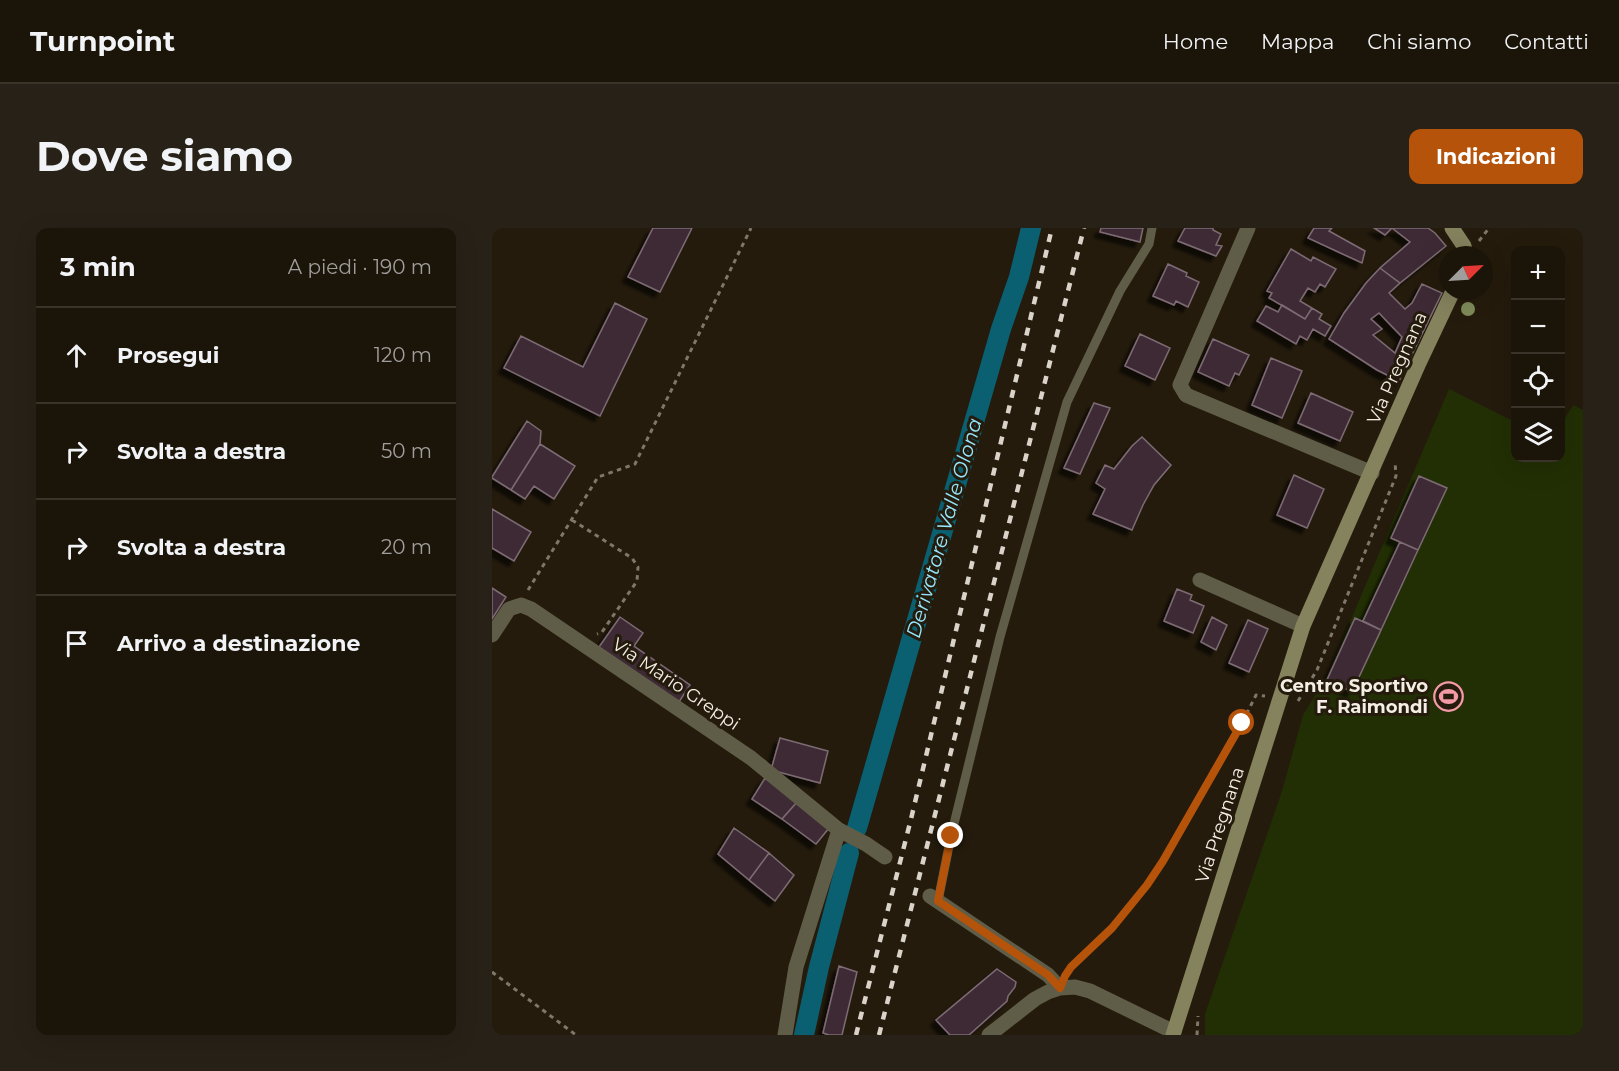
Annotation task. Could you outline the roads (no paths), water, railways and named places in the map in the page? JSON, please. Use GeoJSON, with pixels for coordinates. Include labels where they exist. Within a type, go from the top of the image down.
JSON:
{"type":"FeatureCollection","features":[{"type":"Feature","properties":{"kind":"street"},"geometry":{"type":"LineString","coordinates":[[1248,228],[1180,385],[1186,395],[1372,473]]}},
{"type":"Feature","properties":{"kind":"street"},"geometry":{"type":"LineString","coordinates":[[1452,228],[1464,246]]}},
{"type":"Feature","properties":{"kind":"street","name":"Via Pregnana"},"geometry":{"type":"LineString","coordinates":[[1174,1033],[1303,626],[1449,300]]}},
{"type":"Feature","properties":{"kind":"street"},"geometry":{"type":"LineString","coordinates":[[1200,580],[1303,626]]}},
{"type":"Feature","properties":{"kind":"street","name":"Via Mario Greppi"},"geometry":{"type":"LineString","coordinates":[[492,635],[509,609],[520,605],[531,609],[751,758],[839,830],[885,857]]}},
{"type":"Feature","properties":{"kind":"street"},"geometry":{"type":"LineString","coordinates":[[785,1035],[796,967],[839,830]]}},
{"type":"Feature","properties":{"kind":"street"},"geometry":{"type":"LineString","coordinates":[[934,899],[1048,975],[1060,988]]}},
{"type":"Feature","properties":{"kind":"street"},"geometry":{"type":"LineString","coordinates":[[990,1035],[1035,999],[1060,988],[1075,987],[1090,991],[1174,1033]]}},
{"type":"Feature","properties":{"kind":"lane"},"geometry":{"type":"LineString","coordinates":[[934,899],[1000,637],[1067,402],[1120,291],[1149,244],[1152,228]]}},
{"type":"Feature","properties":{"kind":"waterway","name":"Derivatore Valle Olona"},"geometry":{"type":"LineString","coordinates":[[857,828],[1001,329],[1019,277],[1031,228]]}},
{"type":"Feature","properties":{"kind":"waterway","name":"Derivatore Valle Olona"},"geometry":{"type":"LineString","coordinates":[[804,1035],[849,853]]}},
{"type":"Feature","properties":{"kind":"railway"},"geometry":{"type":"LineString","coordinates":[[856,1035],[911,819],[1052,228]]}},
{"type":"Feature","properties":{"kind":"railway"},"geometry":{"type":"LineString","coordinates":[[879,1035],[1084,228]]}},
{"type":"Feature","properties":{"kind":"place","name":"Centro Sportivo F. Raimondi"},"geometry":{"type":"Point","coordinates":[1449,696]}}]}
